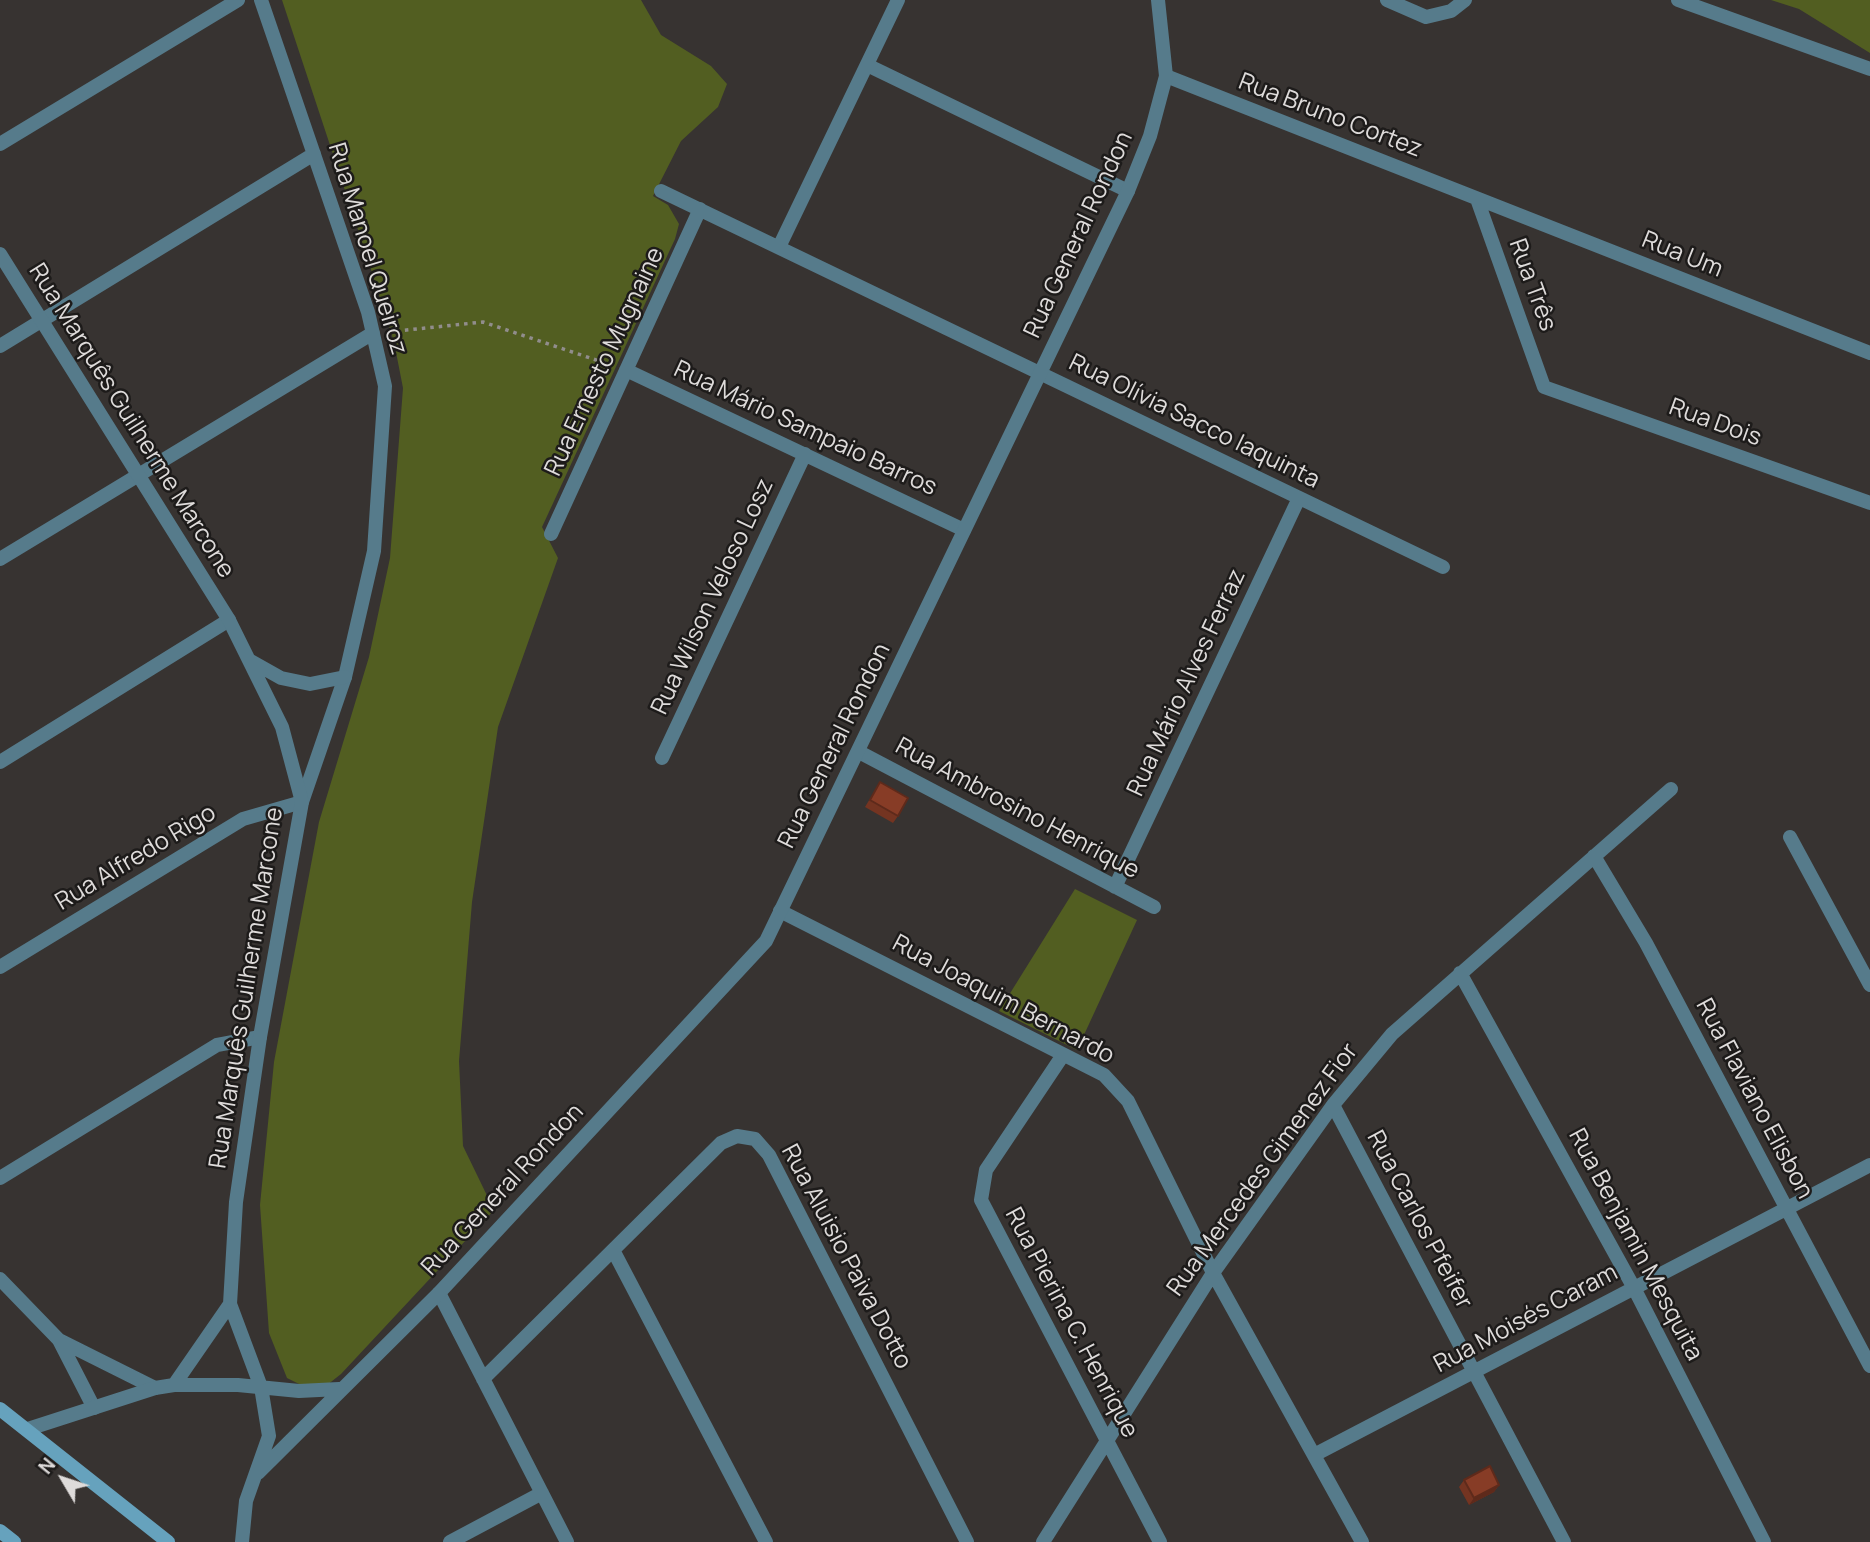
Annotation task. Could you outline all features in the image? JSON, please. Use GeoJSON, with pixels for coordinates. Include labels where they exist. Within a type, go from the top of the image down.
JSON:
{"type":"FeatureCollection","features":[{"type":"Feature","properties":{"kind":"main road"},"geometry":{"type":"LineString","coordinates":[[0,1409],[168,1542]]}},
{"type":"Feature","properties":{"kind":"street"},"geometry":{"type":"LineString","coordinates":[[0,144],[238,0]]}},
{"type":"Feature","properties":{"kind":"street","name":"Rua Manoel Queiroz"},"geometry":{"type":"LineString","coordinates":[[261,0],[373,333],[384,386],[374,551],[345,677],[302,802]]}},
{"type":"Feature","properties":{"kind":"street"},"geometry":{"type":"LineString","coordinates":[[779,247],[898,0]]}},
{"type":"Feature","properties":{"kind":"street","name":"Rua General Rondon"},"geometry":{"type":"LineString","coordinates":[[258,1473],[339,1389],[439,1293],[765,941],[859,752],[1128,191],[1150,136],[1166,76],[1158,0]]}},
{"type":"Feature","properties":{"kind":"street"},"geometry":{"type":"LineString","coordinates":[[1387,0],[1426,17],[1451,11],[1465,0]]}},
{"type":"Feature","properties":{"kind":"street"},"geometry":{"type":"LineString","coordinates":[[1678,0],[1870,69]]}},
{"type":"Feature","properties":{"kind":"street"},"geometry":{"type":"LineString","coordinates":[[867,65],[1128,191]]}},
{"type":"Feature","properties":{"kind":"street","name":"Rua Bruno Cortez"},"geometry":{"type":"LineString","coordinates":[[1166,76],[1477,199]]}},
{"type":"Feature","properties":{"kind":"street"},"geometry":{"type":"LineString","coordinates":[[0,346],[314,154]]}},
{"type":"Feature","properties":{"kind":"street","name":"Rua Olívia Sacco Iaquinta"},"geometry":{"type":"LineString","coordinates":[[661,191],[1443,567]]}},
{"type":"Feature","properties":{"kind":"street","name":"Rua Um"},"geometry":{"type":"LineString","coordinates":[[1477,199],[1870,354]]}},
{"type":"Feature","properties":{"kind":"street","name":"Rua Três"},"geometry":{"type":"LineString","coordinates":[[1477,199],[1545,387]]}},
{"type":"Feature","properties":{"kind":"street","name":"Rua Ernesto Mugnaine"},"geometry":{"type":"LineString","coordinates":[[551,534],[700,209]]}},
{"type":"Feature","properties":{"kind":"street","name":"Rua Marquês Guilherme Marcone"},"geometry":{"type":"LineString","coordinates":[[0,254],[229,620],[282,727],[302,802],[260,1037],[236,1202],[230,1304],[261,1387]]}},
{"type":"Feature","properties":{"kind":"street"},"geometry":{"type":"LineString","coordinates":[[0,559],[373,333]]}},
{"type":"Feature","properties":{"kind":"street","name":"Rua Mário Sampaio Barros"},"geometry":{"type":"LineString","coordinates":[[626,370],[964,530]]}},
{"type":"Feature","properties":{"kind":"street","name":"Rua Dois"},"geometry":{"type":"LineString","coordinates":[[1545,387],[1870,503]]}},
{"type":"Feature","properties":{"kind":"street","name":"Rua Wilson Veloso Losz"},"geometry":{"type":"LineString","coordinates":[[662,758],[805,454]]}},
{"type":"Feature","properties":{"kind":"street","name":"Rua Mário Alves Ferraz"},"geometry":{"type":"LineString","coordinates":[[1115,887],[1299,498]]}},
{"type":"Feature","properties":{"kind":"street"},"geometry":{"type":"LineString","coordinates":[[0,762],[229,620]]}},
{"type":"Feature","properties":{"kind":"street"},"geometry":{"type":"LineString","coordinates":[[249,660],[281,678],[310,684],[345,677]]}},
{"type":"Feature","properties":{"kind":"street","name":"Rua Ambrosino Henrique"},"geometry":{"type":"LineString","coordinates":[[859,752],[1154,907]]}},
{"type":"Feature","properties":{"kind":"street","name":"Rua Mercedes Gimenez Fior"},"geometry":{"type":"LineString","coordinates":[[1043,1542],[1213,1273],[1333,1105],[1392,1034],[1671,789]]}},
{"type":"Feature","properties":{"kind":"street","name":"Rua Alfredo Rigo"},"geometry":{"type":"LineString","coordinates":[[0,967],[243,819],[302,802]]}},
{"type":"Feature","properties":{"kind":"street"},"geometry":{"type":"LineString","coordinates":[[1790,837],[1870,985]]}},
{"type":"Feature","properties":{"kind":"street","name":"Rua Flaviano Elisbon"},"geometry":{"type":"LineString","coordinates":[[1594,856],[1646,943],[1870,1366]]}},
{"type":"Feature","properties":{"kind":"street","name":"Rua Joaquim Bernardo"},"geometry":{"type":"LineString","coordinates":[[780,911],[1104,1075],[1128,1101],[1213,1273],[1316,1454],[1362,1542]]}},
{"type":"Feature","properties":{"kind":"street","name":"Rua Benjamin Mesquita"},"geometry":{"type":"LineString","coordinates":[[1460,973],[1634,1288],[1764,1542]]}},
{"type":"Feature","properties":{"kind":"street"},"geometry":{"type":"LineString","coordinates":[[0,1178],[217,1045],[260,1037]]}},
{"type":"Feature","properties":{"kind":"street","name":"Rua Pierina C. Henrique"},"geometry":{"type":"LineString","coordinates":[[1063,1055],[986,1170],[981,1200],[1160,1542]]}},
{"type":"Feature","properties":{"kind":"street","name":"Rua Carlos Pfeifer"},"geometry":{"type":"LineString","coordinates":[[1333,1105],[1564,1542]]}},
{"type":"Feature","properties":{"kind":"street","name":"Rua Aluisio Paiva Dotto"},"geometry":{"type":"LineString","coordinates":[[483,1379],[721,1143],[737,1136],[755,1139],[769,1155],[967,1542]]}},
{"type":"Feature","properties":{"kind":"street","name":"Rua Moisés Caram"},"geometry":{"type":"LineString","coordinates":[[1316,1454],[1870,1165]]}},
{"type":"Feature","properties":{"kind":"street"},"geometry":{"type":"LineString","coordinates":[[613,1250],[766,1542]]}},
{"type":"Feature","properties":{"kind":"street"},"geometry":{"type":"LineString","coordinates":[[0,1279],[59,1340],[94,1408]]}},
{"type":"Feature","properties":{"kind":"street"},"geometry":{"type":"LineString","coordinates":[[439,1293],[567,1542]]}},
{"type":"Feature","properties":{"kind":"street"},"geometry":{"type":"LineString","coordinates":[[174,1385],[230,1304]]}},
{"type":"Feature","properties":{"kind":"street"},"geometry":{"type":"LineString","coordinates":[[59,1340],[155,1388]]}},
{"type":"Feature","properties":{"kind":"street"},"geometry":{"type":"LineString","coordinates":[[28,1429],[155,1388],[174,1385],[261,1387],[299,1391],[339,1389]]}},
{"type":"Feature","properties":{"kind":"street","name":"Rua General Rondon"},"geometry":{"type":"LineString","coordinates":[[242,1542],[246,1501],[269,1436],[261,1387]]}},
{"type":"Feature","properties":{"kind":"street"},"geometry":{"type":"LineString","coordinates":[[450,1542],[542,1493]]}},
{"type":"Feature","properties":{"kind":"path"},"geometry":{"type":"LineString","coordinates":[[373,333],[483,322],[626,370]]}},
{"type":"Feature","properties":{"kind":"green space"},"geometry":{"type":"Polygon","coordinates":[[[282,0],[641,0],[661,35],[711,66],[727,84],[718,107],[681,141],[653,196],[668,205],[679,224],[675,239],[542,527],[558,558],[498,727],[472,902],[459,1061],[463,1146],[494,1210],[341,1374],[317,1393],[287,1378],[269,1333],[260,1205],[274,1062],[319,822],[369,657],[390,558],[403,388],[394,342],[282,0]]]}},
{"type":"Feature","properties":{"kind":"green space"},"geometry":{"type":"Polygon","coordinates":[[[1771,0],[1870,0],[1870,53],[1799,9],[1771,0]]]}},
{"type":"Feature","properties":{"kind":"green space"},"geometry":{"type":"Polygon","coordinates":[[[1075,889],[1137,920],[1077,1050],[999,1011],[1075,889]]]}},
{"type":"Feature","properties":{"kind":"building"},"geometry":{"type":"Polygon","coordinates":[[[880,782],[908,798],[898,816],[870,800],[880,782]]]}},
{"type":"Feature","properties":{"kind":"building"},"geometry":{"type":"Polygon","coordinates":[[[1490,1466],[1499,1485],[1474,1498],[1464,1480],[1490,1466]]]}}]}
